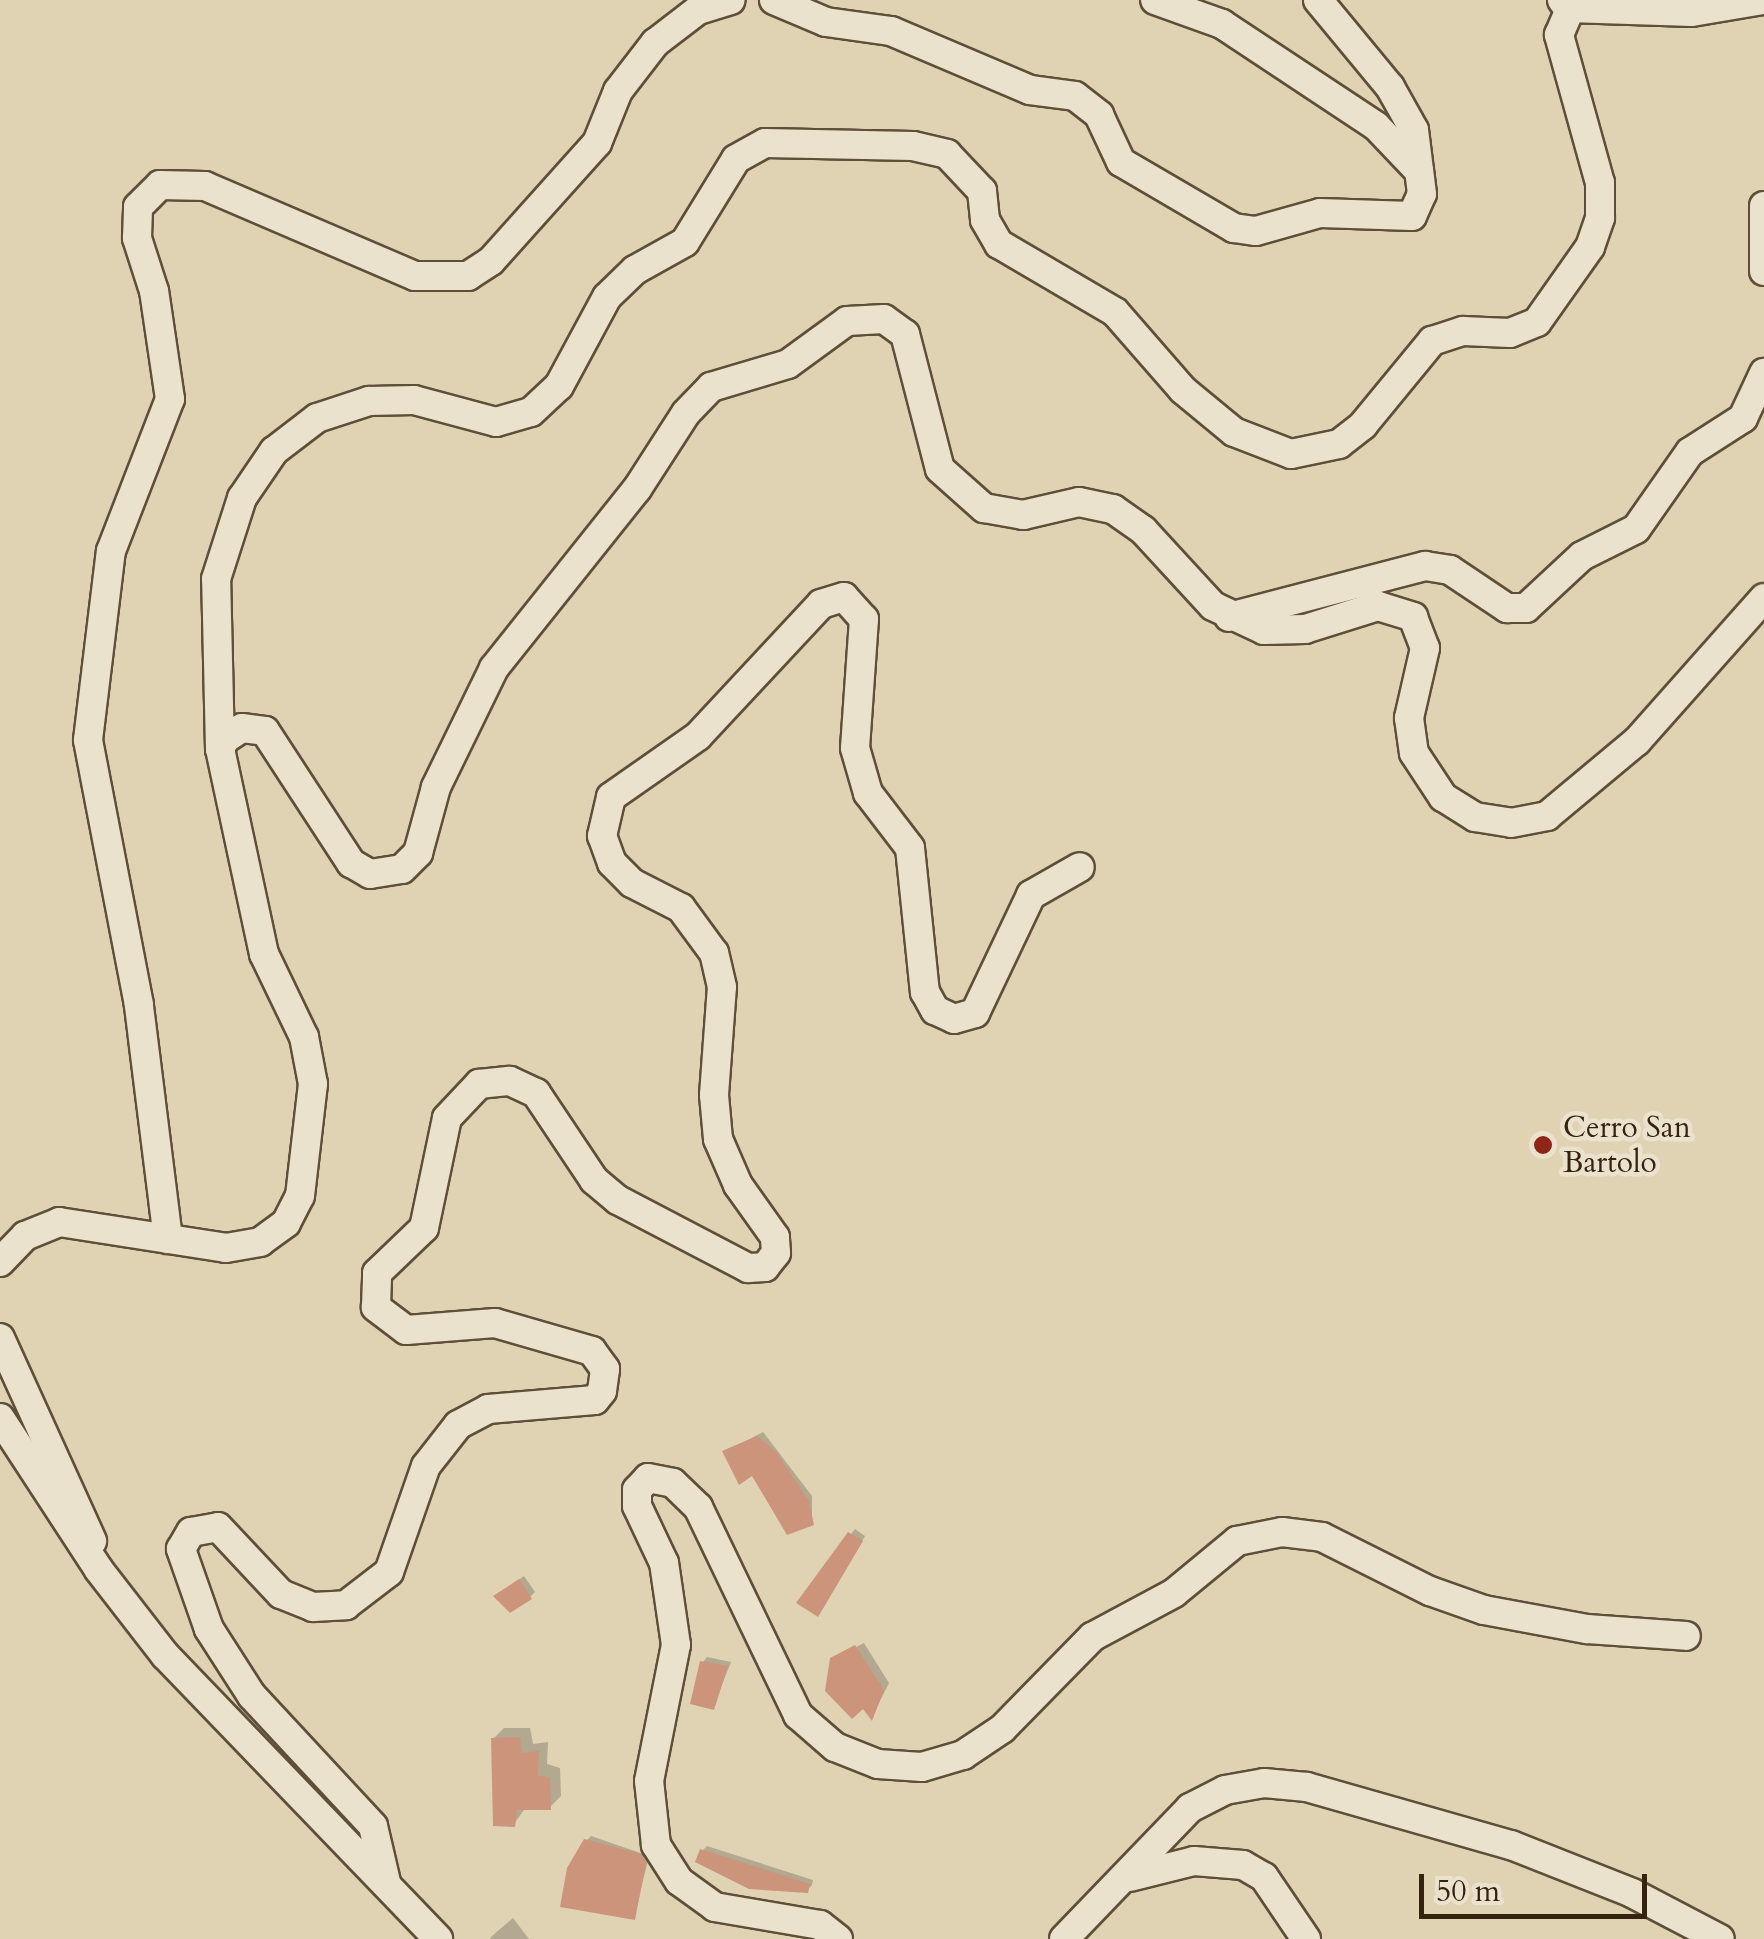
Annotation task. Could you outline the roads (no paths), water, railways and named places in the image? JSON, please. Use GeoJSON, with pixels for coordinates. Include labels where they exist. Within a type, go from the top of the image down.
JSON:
{"type":"FeatureCollection","features":[{"type":"Feature","properties":{"kind":"street"},"geometry":{"type":"LineString","coordinates":[[168,1239],[138,1005],[88,740],[111,551],[170,399],[154,291],[137,238],[138,206],[160,185],[205,186],[415,276],[468,276],[491,260],[597,142],[618,91],[654,43],[698,10],[731,0]]}},
{"type":"Feature","properties":{"kind":"street"},"geometry":{"type":"LineString","coordinates":[[774,0],[826,22],[891,32],[1030,90],[1075,96],[1099,115],[1121,162],[1234,228],[1256,231],[1320,214],[1402,220],[1420,205],[1414,130],[1390,87],[1318,0]]}},
{"type":"Feature","properties":{"kind":"street"},"geometry":{"type":"LineString","coordinates":[[1155,0],[1238,34],[1376,126],[1419,171]]}},
{"type":"Feature","properties":{"kind":"street"},"geometry":{"type":"LineString","coordinates":[[0,1262],[25,1236],[59,1222],[243,1247],[274,1233],[300,1196],[313,1107],[304,1038],[264,954],[220,749],[216,579],[236,511],[274,451],[317,418],[369,401],[436,404],[477,420],[531,412],[559,386],[606,297],[635,270],[685,242],[736,159],[766,143],[913,146],[947,154],[982,191],[985,220],[999,244],[1115,312],[1183,390],[1234,432],[1291,454],[1339,444],[1363,425],[1432,341],[1463,332],[1510,333],[1537,322],[1590,247],[1600,218],[1600,183],[1561,50],[1568,3],[1714,12],[1763,0]]}},
{"type":"Feature","properties":{"kind":"street"},"geometry":{"type":"LineString","coordinates":[[1764,206],[1764,271]]}},
{"type":"Feature","properties":{"kind":"street"},"geometry":{"type":"LineString","coordinates":[[220,749],[242,728],[265,731],[352,863],[370,874],[402,870],[418,852],[441,774],[494,668],[637,490],[686,412],[711,387],[788,364],[858,317],[884,319],[912,346],[932,451],[966,498],[1003,514],[1079,502],[1112,509],[1143,530],[1228,617],[1285,632],[1378,606],[1413,616],[1424,637],[1409,718],[1422,770],[1458,808],[1511,823],[1547,816],[1637,741],[1672,694],[1764,598]]}},
{"type":"Feature","properties":{"kind":"street"},"geometry":{"type":"LineString","coordinates":[[1228,617],[1425,566],[1450,570],[1507,608],[1526,608],[1582,556],[1636,529],[1690,452],[1743,418],[1764,373]]}},
{"type":"Feature","properties":{"kind":"street"},"geometry":{"type":"LineString","coordinates":[[386,1882],[373,1826],[252,1696],[210,1630],[182,1549],[191,1532],[218,1527],[282,1594],[313,1607],[346,1604],[388,1572],[426,1466],[458,1425],[488,1410],[595,1400],[602,1391],[605,1369],[592,1352],[495,1323],[406,1330],[376,1307],[377,1273],[424,1228],[447,1118],[479,1084],[510,1081],[536,1092],[594,1180],[618,1200],[748,1268],[765,1267],[776,1254],[776,1236],[738,1185],[718,1140],[714,1095],[722,987],[714,952],[681,908],[632,883],[612,863],[602,836],[611,796],[698,736],[821,604],[844,598],[864,619],[854,724],[858,760],[879,813],[910,848],[926,992],[934,1010],[954,1019],[976,1012],[1031,895],[1080,867]]}},
{"type":"Feature","properties":{"kind":"street"},"geometry":{"type":"LineString","coordinates":[[0,1338],[86,1518],[99,1570]]}},
{"type":"Feature","properties":{"kind":"street"},"geometry":{"type":"LineString","coordinates":[[0,1418],[99,1570],[204,1697],[320,1824],[386,1882],[438,1939]]}},
{"type":"Feature","properties":{"kind":"street"},"geometry":{"type":"LineString","coordinates":[[838,1939],[820,1924],[715,1908],[679,1882],[656,1845],[649,1781],[676,1645],[664,1563],[637,1506],[638,1490],[648,1478],[672,1483],[698,1507],[798,1714],[835,1748],[878,1764],[922,1766],[963,1755],[1002,1729],[1092,1637],[1174,1593],[1238,1541],[1282,1532],[1322,1537],[1430,1591],[1484,1610],[1587,1629],[1686,1636]]}},
{"type":"Feature","properties":{"kind":"street"},"geometry":{"type":"LineString","coordinates":[[1064,1939],[1130,1877],[1175,1821],[1207,1798],[1244,1786],[1286,1784],[1511,1845],[1632,1893],[1720,1939]]}},
{"type":"Feature","properties":{"kind":"street"},"geometry":{"type":"LineString","coordinates":[[1130,1877],[1194,1861],[1243,1865],[1264,1877],[1306,1939]]}},
{"type":"Feature","properties":{"kind":"place","name":"Cerro San Bartolo"},"geometry":{"type":"Point","coordinates":[1543,1145]}}]}
